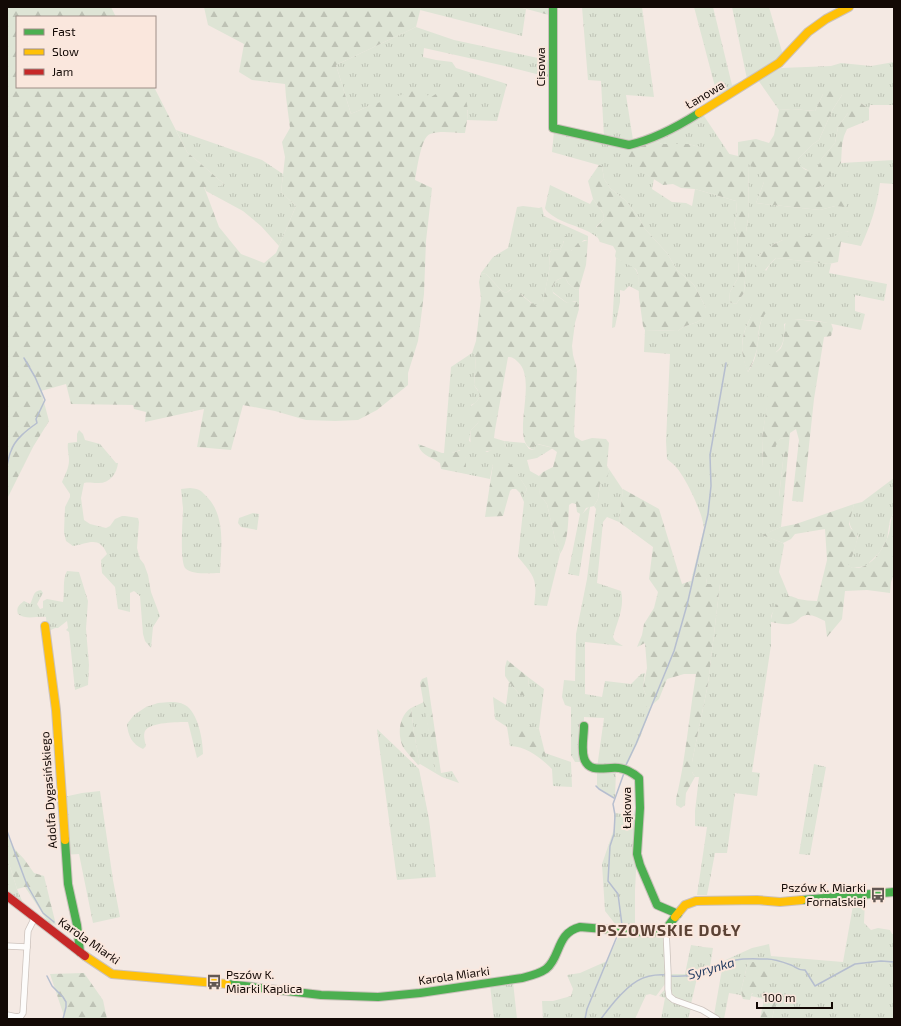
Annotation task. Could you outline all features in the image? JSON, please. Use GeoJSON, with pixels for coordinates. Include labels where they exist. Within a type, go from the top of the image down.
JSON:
{"type":"FeatureCollection","features":[{"type":"Feature","properties":{"kind":"street","name":"Cisowa"},"geometry":{"type":"LineString","coordinates":[[553,7],[553,128]]}},
{"type":"Feature","properties":{"kind":"street","name":"Łanowa"},"geometry":{"type":"LineString","coordinates":[[553,128],[629,145],[671,130],[779,63],[808,32],[826,19],[849,7]]}},
{"type":"Feature","properties":{"kind":"street","name":"Adolfa Dygasińskiego"},"geometry":{"type":"LineString","coordinates":[[45,626],[56,710],[68,884],[77,925],[80,952]]}},
{"type":"Feature","properties":{"kind":"street","name":"Łąkowa"},"geometry":{"type":"LineString","coordinates":[[584,726],[584,758],[593,770],[617,767],[625,769],[639,778],[640,808],[637,854],[657,905],[661,908],[672,909],[678,914]]}},
{"type":"Feature","properties":{"kind":"street"},"geometry":{"type":"LineString","coordinates":[[717,1019],[697,1008],[671,998],[668,993],[666,929],[685,905],[696,901],[736,900],[780,902],[894,892]]}},
{"type":"Feature","properties":{"kind":"street","name":"Karola Miarki"},"geometry":{"type":"LineString","coordinates":[[7,896],[80,952],[112,974],[207,982],[320,995],[378,998],[480,984],[534,974],[546,969],[564,937],[570,930],[576,928],[599,928],[652,933],[666,929]]}},
{"type":"Feature","properties":{"kind":"street"},"geometry":{"type":"LineString","coordinates":[[7,1015],[17,1017],[21,1016],[23,1013],[28,931],[35,917]]}},
{"type":"Feature","properties":{"kind":"street"},"geometry":{"type":"LineString","coordinates":[[7,946],[27,947]]}},
{"type":"Feature","properties":{"kind":"green space"},"geometry":{"type":"Polygon","coordinates":[[[7,7],[111,7],[116,16],[16,16],[16,88],[155,88],[187,152],[224,184],[220,186],[204,187],[219,227],[241,254],[264,263],[276,253],[296,206],[281,192],[285,157],[282,142],[290,128],[285,84],[252,80],[239,72],[244,44],[208,25],[204,7],[421,7],[416,27],[336,65],[351,114],[369,106],[421,88],[430,98],[442,91],[448,90],[456,92],[465,99],[467,103],[468,115],[465,133],[443,132],[430,134],[424,141],[418,162],[415,180],[432,188],[426,241],[424,294],[418,341],[408,373],[408,385],[377,410],[358,420],[306,420],[275,411],[243,405],[231,450],[197,447],[204,409],[145,422],[146,412],[134,409],[133,405],[71,404],[66,384],[41,391],[49,421],[33,447],[7,499],[7,7]]]}},
{"type":"Feature","properties":{"kind":"green space"},"geometry":{"type":"Polygon","coordinates":[[[421,7],[519,7],[526,9],[522,36],[420,10],[421,7]]]}},
{"type":"Feature","properties":{"kind":"green space"},"geometry":{"type":"Polygon","coordinates":[[[519,7],[548,7],[549,15],[519,7]]]}},
{"type":"Feature","properties":{"kind":"green space"},"geometry":{"type":"Polygon","coordinates":[[[582,7],[642,7],[654,97],[626,95],[633,140],[629,142],[604,138],[601,81],[588,80],[582,7]]]}},
{"type":"Feature","properties":{"kind":"green space"},"geometry":{"type":"Polygon","coordinates":[[[694,7],[713,7],[732,85],[746,79],[718,98],[694,7]]]}},
{"type":"Feature","properties":{"kind":"green space"},"geometry":{"type":"Polygon","coordinates":[[[732,7],[769,7],[783,55],[747,79],[732,7]]]}},
{"type":"Feature","properties":{"kind":"green space"},"geometry":{"type":"Polygon","coordinates":[[[416,27],[454,40],[547,60],[550,62],[552,78],[424,48],[423,57],[452,62],[456,68],[507,84],[497,121],[467,120],[468,110],[430,98],[369,106],[351,114],[336,65],[416,27]]]}},
{"type":"Feature","properties":{"kind":"green space"},"geometry":{"type":"Polygon","coordinates":[[[894,62],[894,105],[870,105],[869,109],[861,103],[848,113],[838,127],[835,143],[822,158],[817,170],[811,172],[800,166],[798,159],[819,140],[833,109],[842,95],[823,94],[815,111],[792,109],[779,110],[758,80],[781,68],[831,66],[841,63],[871,66],[894,62]]]}},
{"type":"Feature","properties":{"kind":"green space"},"geometry":{"type":"Polygon","coordinates":[[[834,89],[842,95],[833,109],[819,140],[798,159],[802,168],[810,171],[817,169],[822,158],[835,143],[838,127],[848,113],[848,104],[861,103],[869,109],[869,120],[847,129],[842,145],[841,163],[838,168],[832,172],[825,184],[815,189],[847,194],[846,207],[835,206],[820,210],[756,203],[764,182],[758,181],[761,172],[748,164],[749,212],[746,232],[744,293],[736,304],[729,302],[730,292],[739,276],[737,247],[738,234],[734,225],[737,213],[736,201],[695,189],[681,188],[673,184],[663,185],[629,163],[625,152],[628,147],[654,141],[662,144],[688,144],[738,156],[738,142],[756,139],[769,143],[774,135],[779,110],[792,109],[815,111],[823,94],[834,89]]]}},
{"type":"Feature","properties":{"kind":"green space"},"geometry":{"type":"Polygon","coordinates":[[[702,113],[730,155],[688,144],[662,144],[654,141],[702,113]]]}},
{"type":"Feature","properties":{"kind":"green space"},"geometry":{"type":"Polygon","coordinates":[[[176,130],[262,160],[283,174],[281,192],[296,206],[279,246],[261,226],[243,211],[206,191],[204,186],[220,186],[224,184],[187,152],[176,130]]]}},
{"type":"Feature","properties":{"kind":"green space"},"geometry":{"type":"Polygon","coordinates":[[[554,131],[628,147],[629,162],[654,179],[652,189],[672,202],[686,203],[692,206],[695,189],[736,201],[737,213],[734,225],[738,234],[737,247],[739,276],[730,292],[729,302],[736,304],[744,293],[746,232],[749,212],[748,163],[762,172],[764,182],[756,203],[820,210],[835,206],[815,189],[824,184],[831,173],[841,163],[894,160],[894,184],[880,183],[873,215],[861,246],[841,242],[849,232],[840,233],[829,239],[794,237],[774,244],[758,257],[766,271],[776,258],[831,264],[829,273],[887,284],[884,301],[855,295],[855,311],[865,314],[861,330],[818,321],[794,319],[784,324],[784,336],[782,343],[776,352],[762,438],[763,468],[776,443],[780,439],[784,438],[779,497],[784,497],[781,527],[763,535],[783,543],[784,545],[779,572],[789,596],[777,604],[771,616],[771,645],[752,772],[760,773],[757,796],[735,793],[727,853],[715,853],[707,895],[697,895],[707,827],[695,826],[695,811],[699,777],[695,777],[692,772],[692,762],[708,684],[720,584],[707,584],[706,578],[697,573],[691,581],[704,528],[701,514],[689,487],[680,472],[667,459],[666,441],[670,354],[644,352],[645,330],[678,331],[683,327],[702,319],[706,308],[694,285],[677,270],[667,253],[645,229],[639,218],[626,201],[610,188],[604,179],[602,166],[552,152],[554,131]],[[767,311],[752,315],[743,336],[742,349],[748,372],[756,354],[760,324],[767,311]]]}},
{"type":"Feature","properties":{"kind":"green space"},"geometry":{"type":"Polygon","coordinates":[[[599,165],[602,166],[604,179],[610,188],[626,201],[639,218],[645,229],[667,253],[677,270],[694,285],[706,308],[706,313],[702,319],[683,327],[678,331],[645,330],[643,326],[639,297],[638,274],[636,269],[616,258],[616,251],[613,246],[600,242],[594,230],[604,219],[603,213],[593,199],[588,181],[599,165]]]}},
{"type":"Feature","properties":{"kind":"green space"},"geometry":{"type":"Polygon","coordinates":[[[550,185],[590,204],[593,199],[603,213],[604,219],[596,227],[596,234],[598,238],[586,230],[558,219],[546,210],[545,208],[550,185]]]}},
{"type":"Feature","properties":{"kind":"green space"},"geometry":{"type":"Polygon","coordinates":[[[517,207],[542,207],[544,216],[588,236],[588,240],[584,240],[571,251],[571,245],[563,241],[560,250],[552,249],[549,254],[550,266],[543,303],[538,307],[511,289],[506,293],[502,291],[486,274],[481,273],[493,257],[508,248],[517,207]]]}},
{"type":"Feature","properties":{"kind":"green space"},"geometry":{"type":"Polygon","coordinates":[[[844,231],[849,232],[849,236],[841,242],[838,262],[829,264],[776,258],[759,274],[756,270],[755,265],[758,257],[766,248],[789,237],[818,235],[822,239],[828,239],[844,231]]]}},
{"type":"Feature","properties":{"kind":"green space"},"geometry":{"type":"Polygon","coordinates":[[[565,236],[573,238],[571,251],[578,243],[588,240],[586,265],[579,289],[576,290],[568,283],[565,277],[555,282],[553,287],[553,293],[567,303],[571,301],[577,302],[579,309],[575,323],[572,346],[577,370],[574,432],[575,437],[582,441],[592,438],[606,439],[609,443],[607,466],[609,471],[607,478],[600,484],[598,499],[594,506],[586,508],[582,515],[577,512],[576,504],[572,503],[569,505],[567,537],[560,554],[547,504],[540,495],[538,480],[539,476],[543,472],[553,467],[557,452],[550,447],[538,444],[535,445],[534,450],[527,445],[523,436],[526,383],[524,371],[514,358],[508,357],[494,438],[504,441],[507,449],[505,451],[479,451],[472,446],[470,439],[471,430],[478,423],[479,419],[477,417],[468,422],[467,410],[479,396],[478,390],[474,385],[476,356],[472,353],[476,341],[481,298],[479,282],[481,273],[486,274],[502,291],[506,293],[513,288],[531,303],[538,306],[543,302],[550,266],[549,254],[552,249],[560,250],[565,236]]]}},
{"type":"Feature","properties":{"kind":"green space"},"geometry":{"type":"Polygon","coordinates":[[[616,258],[635,269],[638,277],[639,291],[629,286],[624,291],[620,290],[620,302],[615,327],[612,328],[616,258]]]}},
{"type":"Feature","properties":{"kind":"green space"},"geometry":{"type":"Polygon","coordinates":[[[565,277],[568,283],[576,290],[579,289],[579,309],[577,302],[574,301],[567,303],[553,292],[555,282],[565,277]]]}},
{"type":"Feature","properties":{"kind":"green space"},"geometry":{"type":"Polygon","coordinates":[[[758,309],[768,311],[764,315],[760,324],[757,349],[748,372],[742,353],[744,333],[751,316],[758,309]]]}},
{"type":"Feature","properties":{"kind":"green space"},"geometry":{"type":"Polygon","coordinates":[[[794,319],[831,323],[833,329],[831,336],[824,337],[814,399],[803,502],[792,501],[799,440],[796,429],[790,433],[784,497],[779,497],[784,438],[780,439],[776,445],[768,468],[763,469],[762,438],[771,356],[781,348],[787,320],[794,319]]]}},
{"type":"Feature","properties":{"kind":"green space"},"geometry":{"type":"Polygon","coordinates":[[[472,353],[476,356],[474,385],[480,394],[477,401],[471,405],[477,417],[480,419],[471,430],[469,441],[487,452],[494,449],[507,449],[504,441],[525,443],[529,449],[534,450],[535,445],[537,444],[553,448],[537,458],[527,460],[530,471],[539,476],[540,495],[547,504],[560,554],[547,606],[534,605],[534,578],[518,557],[524,502],[520,493],[524,495],[527,489],[512,466],[493,464],[490,479],[466,474],[466,458],[460,450],[452,453],[444,453],[451,367],[472,353]]]}},
{"type":"Feature","properties":{"kind":"green space"},"geometry":{"type":"Polygon","coordinates":[[[79,430],[83,434],[85,440],[100,444],[116,463],[118,463],[116,471],[109,480],[101,483],[84,483],[81,498],[84,520],[90,524],[106,528],[110,526],[115,519],[122,516],[138,518],[137,548],[140,559],[144,564],[148,575],[151,592],[160,616],[153,627],[151,648],[145,641],[143,634],[140,596],[134,591],[130,593],[130,612],[118,609],[115,587],[102,573],[101,560],[107,554],[104,548],[100,544],[93,542],[73,546],[66,541],[64,532],[65,507],[70,494],[62,482],[69,463],[68,443],[77,442],[77,434],[79,430]]]}},
{"type":"Feature","properties":{"kind":"green space"},"geometry":{"type":"Polygon","coordinates":[[[418,444],[442,453],[452,453],[464,449],[466,458],[466,474],[441,469],[440,463],[424,454],[419,448],[418,444]]]}},
{"type":"Feature","properties":{"kind":"green space"},"geometry":{"type":"Polygon","coordinates":[[[504,462],[512,465],[527,489],[524,495],[516,489],[512,489],[510,491],[503,516],[485,517],[493,464],[504,462]]]}},
{"type":"Feature","properties":{"kind":"green space"},"geometry":{"type":"Polygon","coordinates":[[[607,466],[623,490],[619,522],[607,517],[603,522],[597,583],[621,591],[621,609],[613,637],[615,641],[623,646],[585,642],[585,694],[602,697],[605,681],[631,684],[641,674],[645,673],[643,688],[646,695],[646,709],[652,706],[639,740],[626,767],[616,771],[615,798],[597,787],[597,768],[604,718],[584,717],[583,762],[575,762],[571,755],[571,707],[565,705],[562,697],[564,680],[575,681],[576,634],[587,579],[596,509],[594,506],[598,499],[600,484],[609,471],[607,466]]]}},
{"type":"Feature","properties":{"kind":"green space"},"geometry":{"type":"Polygon","coordinates":[[[894,478],[894,512],[890,520],[887,539],[880,552],[866,566],[853,568],[847,566],[854,551],[858,536],[851,528],[850,524],[854,504],[862,502],[894,478]]]}},
{"type":"Feature","properties":{"kind":"green space"},"geometry":{"type":"Polygon","coordinates":[[[190,488],[202,492],[214,506],[218,515],[221,534],[220,573],[193,572],[186,569],[184,565],[182,550],[183,508],[181,489],[190,488]]]}},
{"type":"Feature","properties":{"kind":"green space"},"geometry":{"type":"Polygon","coordinates":[[[623,489],[659,509],[682,584],[693,580],[697,573],[701,571],[706,578],[707,584],[720,584],[708,684],[692,762],[692,772],[695,777],[686,793],[685,805],[681,808],[676,805],[676,799],[685,753],[696,674],[684,674],[667,679],[659,699],[646,710],[646,695],[643,688],[647,668],[645,643],[637,647],[642,635],[644,624],[654,608],[658,592],[649,579],[653,547],[619,522],[623,489]]]}},
{"type":"Feature","properties":{"kind":"green space"},"geometry":{"type":"Polygon","coordinates":[[[854,504],[849,524],[851,529],[857,532],[857,541],[848,566],[855,568],[868,564],[879,553],[887,540],[894,512],[894,574],[891,582],[890,593],[867,590],[845,591],[842,619],[827,637],[825,621],[813,616],[807,615],[801,617],[790,624],[771,622],[772,614],[778,602],[785,597],[790,596],[798,599],[817,601],[827,560],[825,529],[795,534],[791,539],[783,543],[762,535],[781,527],[796,524],[854,504]]]}},
{"type":"Feature","properties":{"kind":"green space"},"geometry":{"type":"Polygon","coordinates":[[[589,507],[579,576],[568,574],[580,514],[582,514],[589,507]]]}},
{"type":"Feature","properties":{"kind":"green space"},"geometry":{"type":"Polygon","coordinates":[[[253,513],[259,514],[257,530],[241,527],[238,523],[239,518],[253,513]]]}},
{"type":"Feature","properties":{"kind":"green space"},"geometry":{"type":"Polygon","coordinates":[[[67,571],[79,572],[88,601],[86,629],[89,665],[88,685],[75,690],[69,632],[66,630],[68,628],[67,621],[58,628],[51,630],[47,629],[46,617],[24,617],[17,612],[18,606],[24,601],[30,604],[35,593],[41,590],[43,593],[37,604],[40,609],[43,608],[43,601],[47,599],[63,602],[65,575],[67,571]]]}},
{"type":"Feature","properties":{"kind":"green space"},"geometry":{"type":"Polygon","coordinates":[[[507,660],[528,677],[529,696],[520,695],[505,676],[507,660]]]}},
{"type":"Feature","properties":{"kind":"green space"},"geometry":{"type":"Polygon","coordinates":[[[427,677],[441,773],[436,773],[420,683],[422,679],[427,677]]]}},
{"type":"Feature","properties":{"kind":"green space"},"geometry":{"type":"Polygon","coordinates":[[[528,677],[544,689],[539,729],[515,722],[546,757],[545,753],[571,762],[572,787],[553,786],[552,769],[527,750],[510,746],[507,727],[495,719],[493,697],[506,705],[509,682],[520,695],[529,687],[528,677]]]}},
{"type":"Feature","properties":{"kind":"green space"},"geometry":{"type":"Polygon","coordinates":[[[170,702],[185,705],[190,709],[196,720],[201,734],[203,754],[197,758],[188,722],[158,724],[148,728],[144,733],[146,746],[143,749],[133,742],[128,732],[127,724],[134,715],[146,707],[158,703],[170,702]]]}},
{"type":"Feature","properties":{"kind":"green space"},"geometry":{"type":"Polygon","coordinates":[[[424,702],[436,772],[441,773],[452,771],[459,783],[442,777],[420,764],[411,708],[424,702]]]}},
{"type":"Feature","properties":{"kind":"green space"},"geometry":{"type":"Polygon","coordinates":[[[411,708],[420,764],[418,765],[403,747],[400,737],[400,726],[402,720],[407,711],[411,708]]]}},
{"type":"Feature","properties":{"kind":"green space"},"geometry":{"type":"Polygon","coordinates":[[[515,721],[539,729],[546,757],[519,746],[515,721]]]}},
{"type":"Feature","properties":{"kind":"green space"},"geometry":{"type":"Polygon","coordinates":[[[377,729],[419,769],[429,819],[436,877],[397,880],[377,729]]]}},
{"type":"Feature","properties":{"kind":"green space"},"geometry":{"type":"Polygon","coordinates":[[[814,764],[826,767],[810,855],[799,854],[814,764]]]}},
{"type":"Feature","properties":{"kind":"green space"},"geometry":{"type":"Polygon","coordinates":[[[100,791],[120,917],[93,923],[79,854],[64,855],[59,798],[100,791]]]}},
{"type":"Feature","properties":{"kind":"green space"},"geometry":{"type":"Polygon","coordinates":[[[614,813],[639,815],[635,890],[635,929],[616,925],[605,911],[602,864],[614,829],[614,813]]]}},
{"type":"Feature","properties":{"kind":"green space"},"geometry":{"type":"Polygon","coordinates":[[[7,835],[12,846],[34,873],[44,876],[56,925],[48,922],[25,887],[17,889],[7,857],[7,835]]]}},
{"type":"Feature","properties":{"kind":"green space"},"geometry":{"type":"Polygon","coordinates":[[[7,857],[17,889],[23,903],[7,892],[7,857]]]}},
{"type":"Feature","properties":{"kind":"green space"},"geometry":{"type":"Polygon","coordinates":[[[865,899],[864,923],[871,930],[878,928],[890,930],[892,934],[894,934],[894,1019],[772,1019],[776,1001],[770,998],[764,999],[751,996],[770,962],[748,962],[741,991],[743,999],[741,995],[729,993],[724,1019],[720,1019],[714,1015],[722,969],[697,978],[691,1004],[676,998],[670,991],[670,974],[685,974],[691,945],[713,948],[710,967],[752,948],[769,944],[771,956],[843,962],[854,900],[865,899]]]}},
{"type":"Feature","properties":{"kind":"green space"},"geometry":{"type":"Polygon","coordinates":[[[620,933],[662,936],[666,940],[665,984],[656,996],[650,994],[646,995],[635,1019],[543,1019],[542,1001],[553,1001],[571,996],[573,989],[567,975],[580,973],[607,961],[620,933]]]}},
{"type":"Feature","properties":{"kind":"green space"},"geometry":{"type":"Polygon","coordinates":[[[748,962],[771,962],[765,994],[752,993],[750,1000],[743,999],[741,991],[748,962]]]}},
{"type":"Feature","properties":{"kind":"green space"},"geometry":{"type":"Polygon","coordinates":[[[84,973],[103,1000],[107,1019],[65,1019],[50,974],[84,973]]]}},
{"type":"Feature","properties":{"kind":"green space"},"geometry":{"type":"Polygon","coordinates":[[[513,982],[517,1019],[494,1019],[490,985],[513,982]]]}},
{"type":"Feature","properties":{"kind":"green space"},"geometry":{"type":"Polygon","coordinates":[[[666,988],[668,997],[671,1000],[691,1008],[688,1019],[661,1019],[665,998],[659,996],[666,988]]]}},
{"type":"Feature","properties":{"kind":"green space"},"geometry":{"type":"Polygon","coordinates":[[[770,998],[776,1001],[772,1019],[760,1019],[764,999],[770,998]]]}},
{"type":"Feature","properties":{"kind":"waterway"},"geometry":{"type":"LineString","coordinates":[[7,466],[15,443],[22,435],[37,423],[36,419],[45,400],[35,377],[24,358]]}},
{"type":"Feature","properties":{"kind":"waterway"},"geometry":{"type":"LineString","coordinates":[[626,765],[674,651],[687,605],[708,514],[711,486],[710,455],[726,363]]}},
{"type":"Feature","properties":{"kind":"waterway"},"geometry":{"type":"LineString","coordinates":[[622,925],[618,894],[608,881],[610,846],[614,834],[615,815],[613,804],[624,773]]}},
{"type":"Feature","properties":{"kind":"waterway"},"geometry":{"type":"LineString","coordinates":[[596,786],[614,798]]}},
{"type":"Feature","properties":{"kind":"waterway"},"geometry":{"type":"LineString","coordinates":[[7,831],[27,885],[43,913],[54,922]]}},
{"type":"Feature","properties":{"kind":"waterway"},"geometry":{"type":"LineString","coordinates":[[585,1019],[587,1009],[618,934]]}},
{"type":"Feature","properties":{"kind":"waterway","name":"Syrynka"},"geometry":{"type":"LineString","coordinates":[[670,976],[688,976],[705,973],[740,959],[770,959],[805,970],[815,986],[855,964],[881,961],[894,962]]}},
{"type":"Feature","properties":{"kind":"waterway","name":"Syrynka"},"geometry":{"type":"LineString","coordinates":[[601,1019],[609,1008],[631,985],[650,976],[667,975]]}},
{"type":"Feature","properties":{"kind":"waterway"},"geometry":{"type":"LineString","coordinates":[[47,976],[52,986],[66,1002],[63,1019]]}},
{"type":"Feature","properties":{"kind":"traffic: fast"},"geometry":{"type":"LineString","coordinates":[[553,7],[553,128],[629,145],[666,132],[699,113]]}},
{"type":"Feature","properties":{"kind":"traffic: fast"},"geometry":{"type":"LineString","coordinates":[[584,726],[583,750],[586,763],[599,769],[625,769],[639,778],[640,808],[637,854],[640,865],[657,905],[678,914]]}},
{"type":"Feature","properties":{"kind":"traffic: fast"},"geometry":{"type":"LineString","coordinates":[[65,840],[68,884],[77,925],[80,952]]}},
{"type":"Feature","properties":{"kind":"traffic: fast"},"geometry":{"type":"LineString","coordinates":[[802,900],[894,892]]}},
{"type":"Feature","properties":{"kind":"traffic: fast"},"geometry":{"type":"LineString","coordinates":[[227,984],[321,995],[378,997],[420,993],[522,978],[537,974],[546,969],[551,964],[563,940],[572,930],[580,927],[652,933],[666,929],[675,917]]}},
{"type":"Feature","properties":{"kind":"traffic: slow"},"geometry":{"type":"LineString","coordinates":[[699,113],[779,63],[808,32],[826,19],[849,7]]}},
{"type":"Feature","properties":{"kind":"traffic: slow"},"geometry":{"type":"LineString","coordinates":[[45,626],[56,710],[65,840]]}},
{"type":"Feature","properties":{"kind":"traffic: slow"},"geometry":{"type":"LineString","coordinates":[[675,917],[685,905],[696,901],[757,900],[780,902],[802,900]]}},
{"type":"Feature","properties":{"kind":"traffic: slow"},"geometry":{"type":"LineString","coordinates":[[85,956],[112,974],[227,984]]}},
{"type":"Feature","properties":{"kind":"traffic: jam"},"geometry":{"type":"LineString","coordinates":[[7,896],[85,956]]}},
{"type":"Feature","properties":{"kind":"place","name":"Pszów K. Miarki Fornalskiej"},"geometry":{"type":"Point","coordinates":[878,895]}},
{"type":"Feature","properties":{"kind":"place","name":"Pszów K. Miarki Kaplica"},"geometry":{"type":"Point","coordinates":[214,982]}},
{"type":"Feature","properties":{"kind":"district","name":"PSZOWSKIE DOŁY"},"geometry":{"type":"Point","coordinates":[669,930]}}]}
